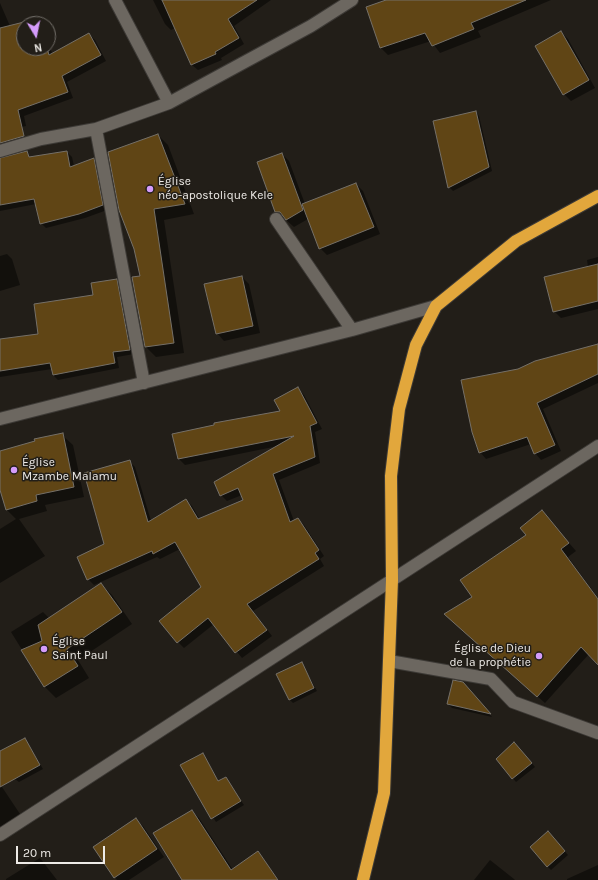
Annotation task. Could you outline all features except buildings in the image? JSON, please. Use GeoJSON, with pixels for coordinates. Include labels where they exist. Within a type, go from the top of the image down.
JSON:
{"type":"FeatureCollection","features":[{"type":"Feature","properties":{"kind":"highway"},"geometry":{"type":"LineString","coordinates":[[363,880],[384,793],[392,580],[392,476],[399,409],[416,345],[436,306],[516,241],[598,196]]}},
{"type":"Feature","properties":{"kind":"street"},"geometry":{"type":"LineString","coordinates":[[116,0],[169,103]]}},
{"type":"Feature","properties":{"kind":"street"},"geometry":{"type":"LineString","coordinates":[[0,151],[41,139],[96,129],[169,103],[311,26],[352,0]]}},
{"type":"Feature","properties":{"kind":"street"},"geometry":{"type":"LineString","coordinates":[[96,129],[144,383]]}},
{"type":"Feature","properties":{"kind":"street"},"geometry":{"type":"LineString","coordinates":[[276,219],[352,330]]}},
{"type":"Feature","properties":{"kind":"street"},"geometry":{"type":"LineString","coordinates":[[0,419],[352,330],[436,306]]}},
{"type":"Feature","properties":{"kind":"street"},"geometry":{"type":"LineString","coordinates":[[0,835],[598,446]]}},
{"type":"Feature","properties":{"kind":"street"},"geometry":{"type":"LineString","coordinates":[[389,661],[492,679],[513,702],[598,733]]}},
{"type":"Feature","properties":{"kind":"place","name":"Église néo-apostolique Kele"},"geometry":{"type":"Point","coordinates":[150,189]}},
{"type":"Feature","properties":{"kind":"place","name":"Église Mzambe Malamu"},"geometry":{"type":"Point","coordinates":[14,470]}},
{"type":"Feature","properties":{"kind":"place","name":"Église Saint Paul"},"geometry":{"type":"Point","coordinates":[44,649]}},
{"type":"Feature","properties":{"kind":"place","name":"Église de Dieu de la prophétie"},"geometry":{"type":"Point","coordinates":[539,656]}}]}
